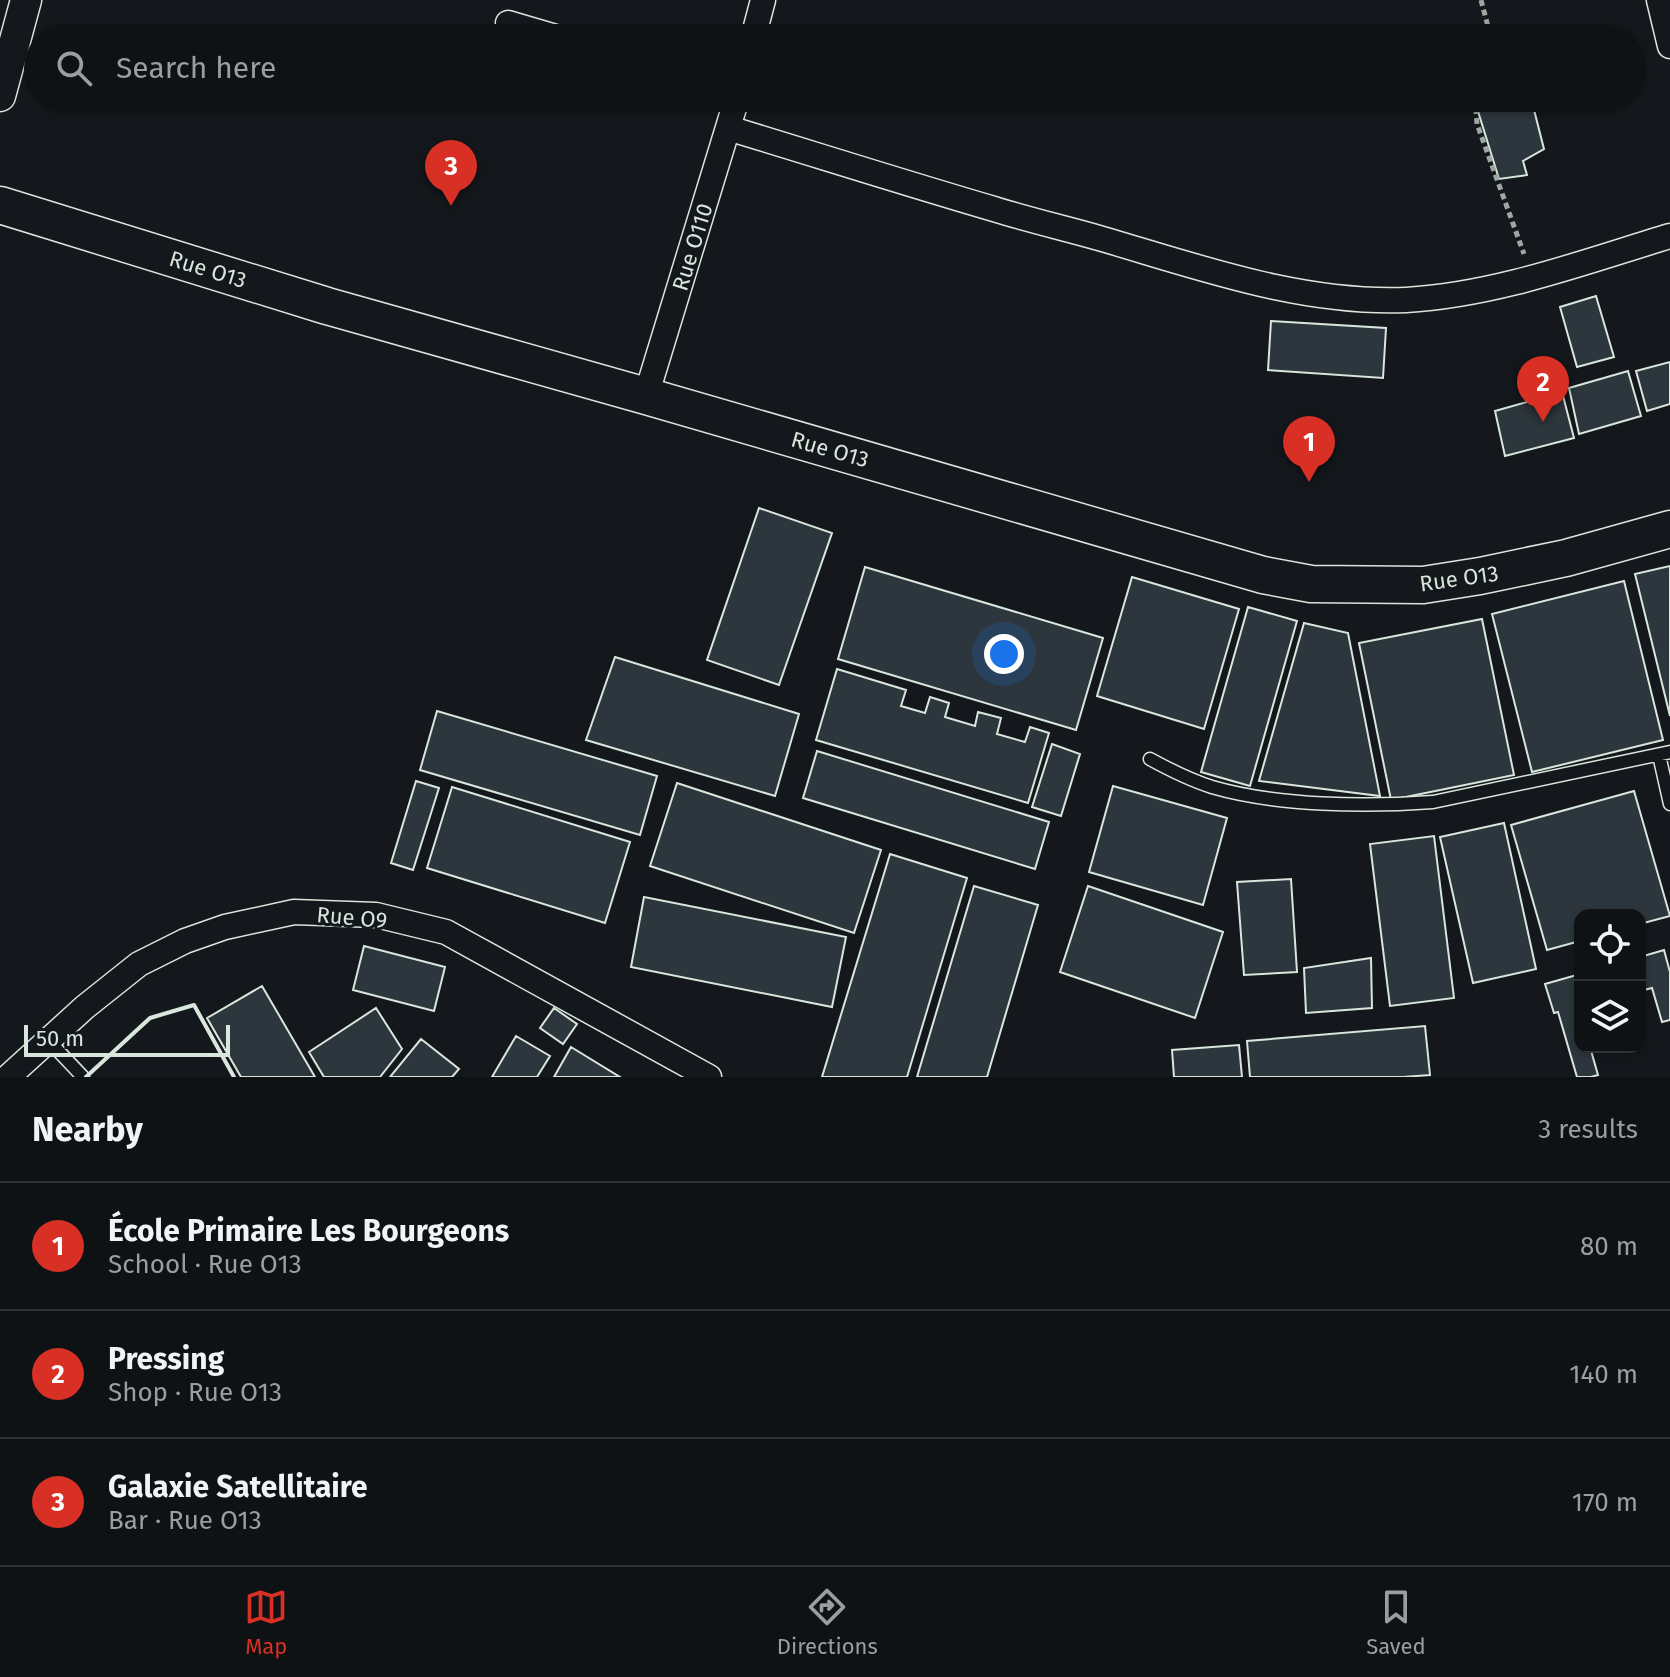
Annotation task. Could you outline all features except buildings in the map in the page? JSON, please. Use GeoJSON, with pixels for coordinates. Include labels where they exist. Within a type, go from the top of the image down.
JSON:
{"type":"FeatureCollection","features":[{"type":"Feature","properties":{"kind":"main road","name":"Rue O13"},"geometry":{"type":"LineString","coordinates":[[0,205],[327,306],[1248,571],[1311,584],[1423,585],[1452,581],[1566,558],[1670,529]]}},
{"type":"Feature","properties":{"kind":"street"},"geometry":{"type":"LineString","coordinates":[[0,96],[26,0]]}},
{"type":"Feature","properties":{"kind":"street"},"geometry":{"type":"LineString","coordinates":[[757,24],[763,0]]}},
{"type":"Feature","properties":{"kind":"street"},"geometry":{"type":"LineString","coordinates":[[1659,0],[1670,46]]}},
{"type":"Feature","properties":{"kind":"street","name":"Rue O110"},"geometry":{"type":"LineString","coordinates":[[646,396],[733,112]]}},
{"type":"Feature","properties":{"kind":"street"},"geometry":{"type":"LineString","coordinates":[[728,128],[1221,275],[1294,291],[1360,299],[1405,300],[1454,295],[1533,277],[1670,236]]}},
{"type":"Feature","properties":{"kind":"street","name":"Rue O9"},"geometry":{"type":"LineString","coordinates":[[8,1077],[85,1007],[139,964],[185,941],[225,927],[294,912],[376,915],[446,932],[709,1077]]}},
{"type":"Feature","properties":{"kind":"lane"},"geometry":{"type":"LineString","coordinates":[[1150,759],[1211,787],[1259,797],[1397,805],[1433,802],[1664,753],[1670,804]]}},
{"type":"Feature","properties":{"kind":"lane"},"geometry":{"type":"LineString","coordinates":[[49,1041],[83,1077]]}},
{"type":"Feature","properties":{"kind":"path"},"geometry":{"type":"LineString","coordinates":[[1481,0],[1487,24]]}},
{"type":"Feature","properties":{"kind":"path"},"geometry":{"type":"LineString","coordinates":[[1476,112],[1477,124],[1533,277]]}},
{"type":"Feature","properties":{"kind":"wall"},"geometry":{"type":"LineString","coordinates":[[86,1077],[150,1018],[194,1005],[234,1077]]}},
{"type":"Feature","properties":{"kind":"place","name":"Galaxie Satellitaire"},"geometry":{"type":"Point","coordinates":[451,206]}},
{"type":"Feature","properties":{"kind":"place","name":"Pressing"},"geometry":{"type":"Point","coordinates":[1543,422]}},
{"type":"Feature","properties":{"kind":"place","name":"École Primaire Les Bourgeons"},"geometry":{"type":"Point","coordinates":[1309,482]}}]}
